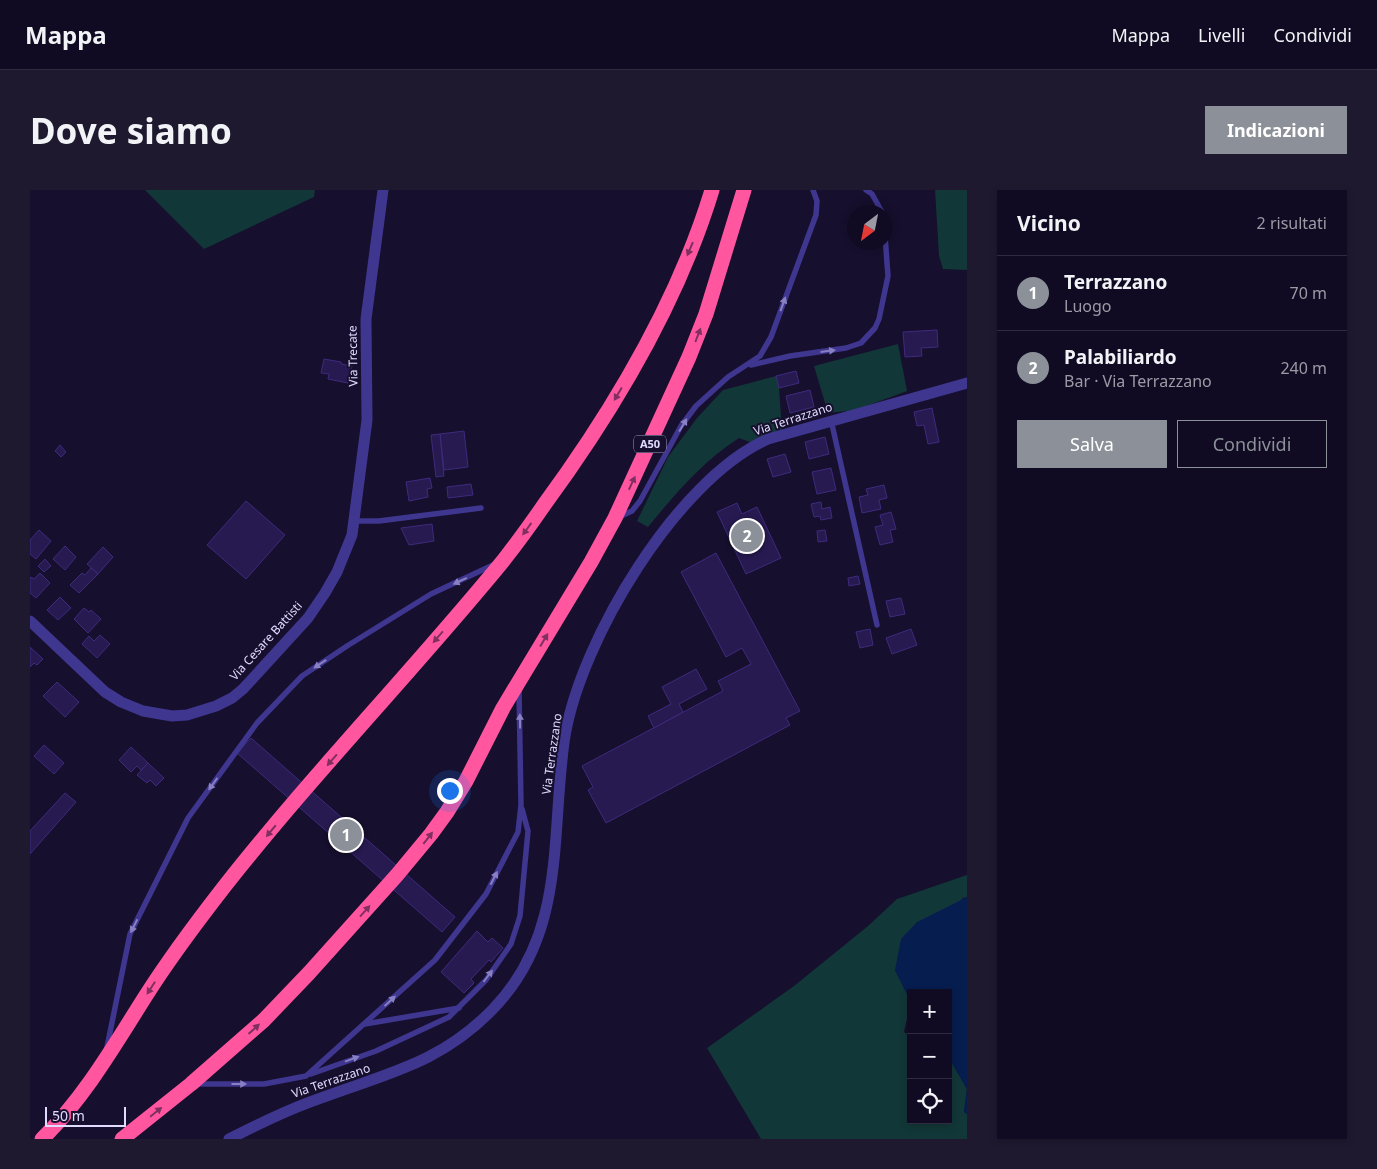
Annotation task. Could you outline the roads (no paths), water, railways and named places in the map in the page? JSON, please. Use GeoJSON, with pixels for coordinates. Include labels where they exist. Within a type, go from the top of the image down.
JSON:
{"type":"FeatureCollection","features":[{"type":"Feature","properties":{"kind":"highway"},"geometry":{"type":"LineString","coordinates":[[42,1139],[79,1097],[104,1064],[170,960],[225,886],[504,560],[595,432],[630,374],[658,322],[692,244],[712,190]]}},
{"type":"Feature","properties":{"kind":"highway","name":"A50"},"geometry":{"type":"LineString","coordinates":[[190,1084],[264,1020],[309,973],[397,875],[447,812],[466,781],[503,708],[591,562],[615,518],[689,358],[706,314],[744,190]]}},
{"type":"Feature","properties":{"kind":"highway"},"geometry":{"type":"LineString","coordinates":[[122,1139],[190,1084]]}},
{"type":"Feature","properties":{"kind":"street","name":"Via Trecate"},"geometry":{"type":"LineString","coordinates":[[355,521],[368,413],[366,319],[383,190]]}},
{"type":"Feature","properties":{"kind":"street","name":"Via Terrazzano"},"geometry":{"type":"LineString","coordinates":[[228,1139],[284,1111],[379,1079],[430,1057],[471,1030],[512,987],[525,968],[536,944],[551,890],[566,733],[583,672],[607,620],[639,566],[671,521],[723,468],[755,445],[785,433],[967,383]]}},
{"type":"Feature","properties":{"kind":"street","name":"Via Cesare Battisti"},"geometry":{"type":"LineString","coordinates":[[30,621],[105,692],[121,702],[143,711],[163,716],[180,716],[200,712],[232,698],[238,693],[308,618],[337,572],[352,536],[355,521]]}},
{"type":"Feature","properties":{"kind":"lane"},"geometry":{"type":"LineString","coordinates":[[615,518],[632,511],[640,501],[682,426],[696,406],[723,382],[760,356],[771,337],[816,215],[817,201],[813,190]]}},
{"type":"Feature","properties":{"kind":"lane"},"geometry":{"type":"LineString","coordinates":[[866,190],[872,194],[878,205]]}},
{"type":"Feature","properties":{"kind":"lane"},"geometry":{"type":"LineString","coordinates":[[746,366],[790,356],[846,348],[862,343],[875,328],[879,319],[888,276],[886,250]]}},
{"type":"Feature","properties":{"kind":"lane"},"geometry":{"type":"LineString","coordinates":[[831,420],[877,625]]}},
{"type":"Feature","properties":{"kind":"lane"},"geometry":{"type":"LineString","coordinates":[[355,521],[380,521],[481,508]]}},
{"type":"Feature","properties":{"kind":"lane"},"geometry":{"type":"LineString","coordinates":[[104,1064],[130,934],[188,818],[257,723],[302,676],[347,646],[431,594],[504,560]]}},
{"type":"Feature","properties":{"kind":"lane"},"geometry":{"type":"LineString","coordinates":[[306,1076],[436,960],[486,894],[518,832],[521,806],[519,682]]}},
{"type":"Feature","properties":{"kind":"lane"},"geometry":{"type":"LineString","coordinates":[[190,1084],[264,1084],[306,1076],[376,1051],[449,1017],[486,980],[511,944],[520,916],[528,831],[521,806]]}},
{"type":"Feature","properties":{"kind":"lane"},"geometry":{"type":"LineString","coordinates":[[365,1024],[458,1008]]}},
{"type":"Feature","properties":{"kind":"water"},"geometry":{"type":"Polygon","coordinates":[[[967,897],[967,1089],[952,1063],[952,989],[907,989],[907,994],[895,970],[901,939],[917,922],[967,897]]]}},
{"type":"Feature","properties":{"kind":"water"},"geometry":{"type":"Polygon","coordinates":[[[967,1089],[967,1114],[964,1112],[967,1089]]]}},
{"type":"Feature","properties":{"kind":"place","name":"Palabiliardo"},"geometry":{"type":"Point","coordinates":[747,536]}},
{"type":"Feature","properties":{"kind":"place","name":"Terrazzano"},"geometry":{"type":"Point","coordinates":[346,835]}}]}
